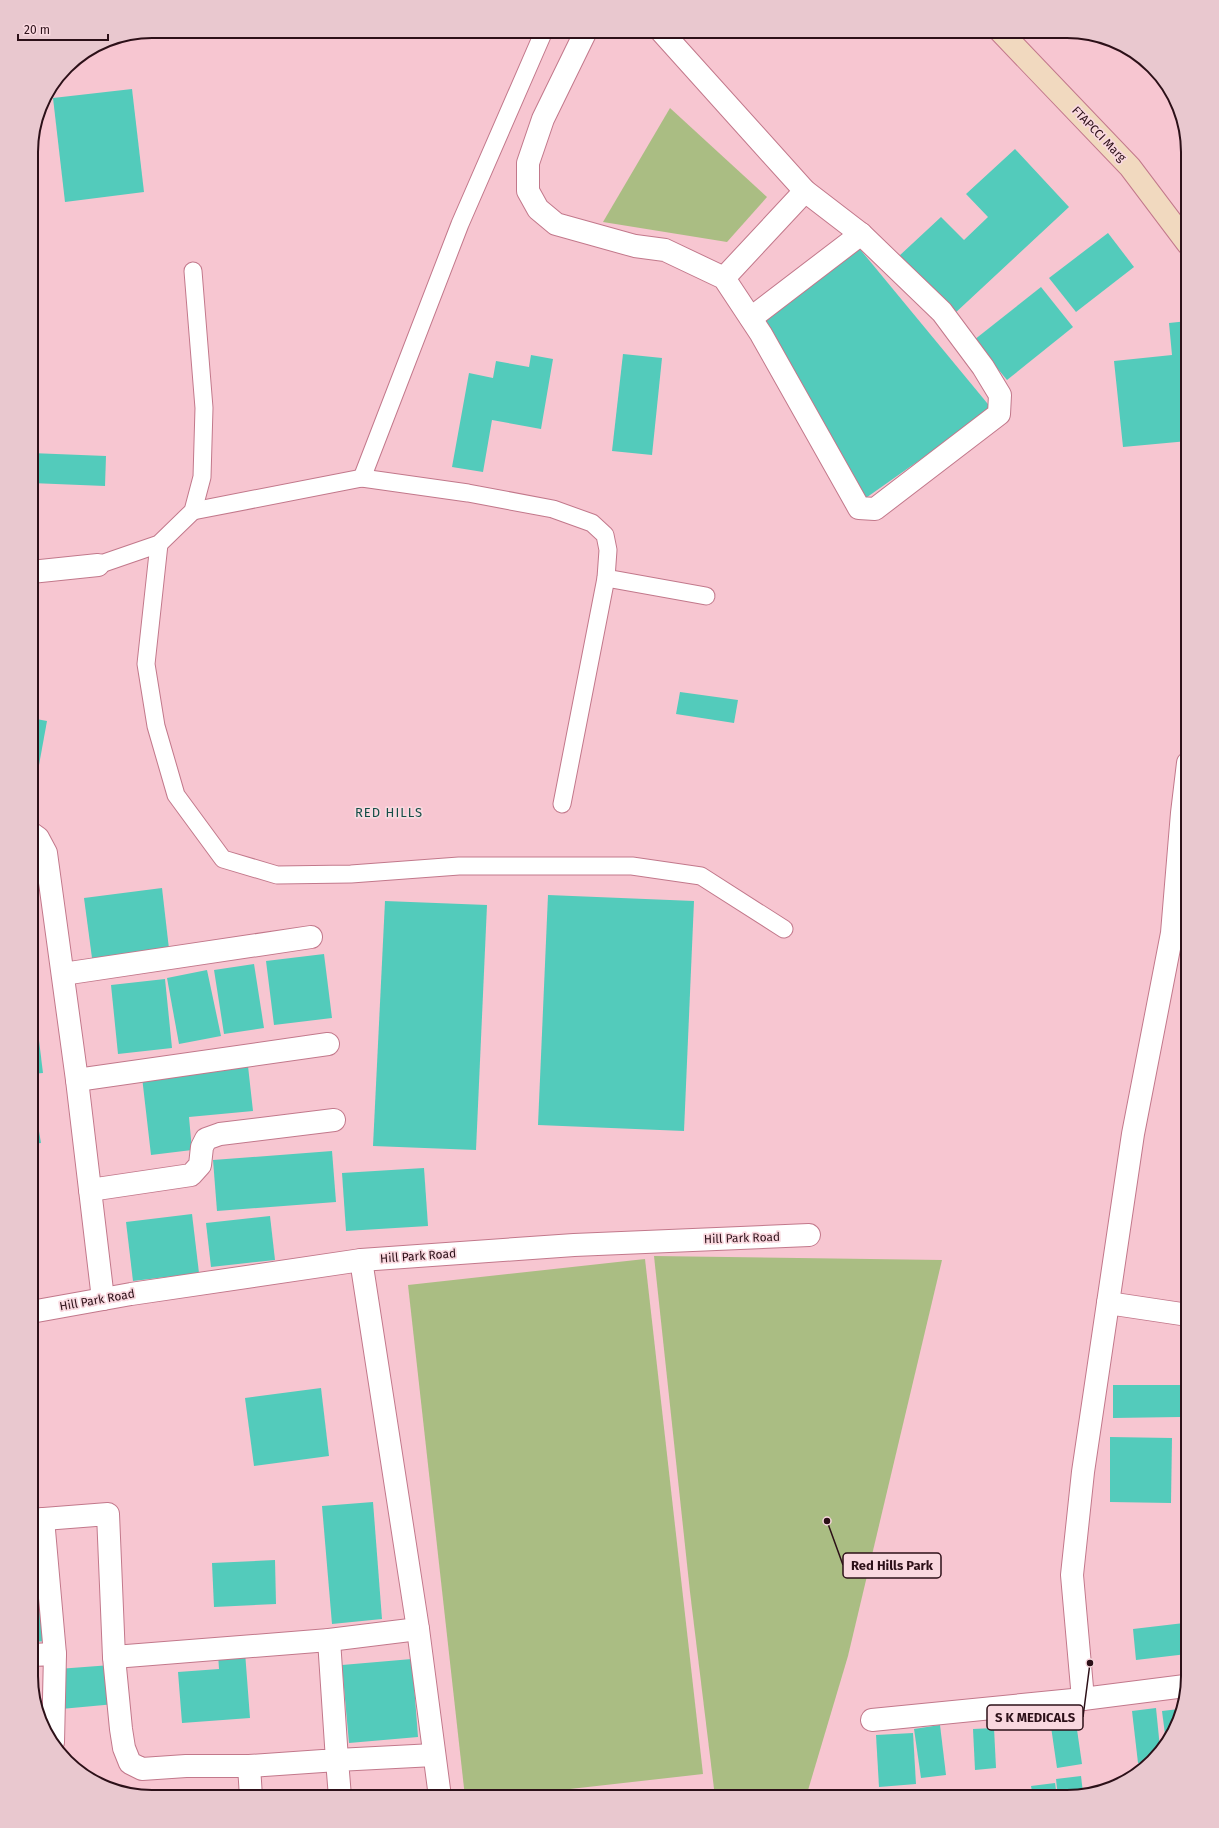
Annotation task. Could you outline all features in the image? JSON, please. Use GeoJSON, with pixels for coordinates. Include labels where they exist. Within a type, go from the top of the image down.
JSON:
{"type":"FeatureCollection","features":[{"type":"Feature","properties":{"kind":"street"},"geometry":{"type":"LineString","coordinates":[[583,38],[543,119],[528,163],[528,191],[538,209],[556,224],[635,246],[666,250],[724,278],[761,334],[859,508],[875,509],[999,414],[1000,395],[983,367],[942,312],[861,234],[805,191],[666,38]]}},
{"type":"Feature","properties":{"kind":"street","name":"FTAPCCI Marg"},"geometry":{"type":"LineString","coordinates":[[1007,38],[1130,166],[1181,235]]}},
{"type":"Feature","properties":{"kind":"street"},"geometry":{"type":"LineString","coordinates":[[724,278],[805,191]]}},
{"type":"Feature","properties":{"kind":"street"},"geometry":{"type":"LineString","coordinates":[[751,318],[861,234]]}},
{"type":"Feature","properties":{"kind":"street"},"geometry":{"type":"LineString","coordinates":[[38,571],[98,565]]}},
{"type":"Feature","properties":{"kind":"street"},"geometry":{"type":"LineString","coordinates":[[38,838],[46,853],[77,1080],[103,1299]]}},
{"type":"Feature","properties":{"kind":"street"},"geometry":{"type":"LineString","coordinates":[[1083,1699],[1072,1575],[1083,1472],[1133,1134],[1180,934],[1181,874]]}},
{"type":"Feature","properties":{"kind":"street"},"geometry":{"type":"LineString","coordinates":[[63,974],[311,937]]}},
{"type":"Feature","properties":{"kind":"street"},"geometry":{"type":"LineString","coordinates":[[77,1080],[328,1044]]}},
{"type":"Feature","properties":{"kind":"street"},"geometry":{"type":"LineString","coordinates":[[90,1190],[191,1175],[200,1164],[202,1147],[206,1139],[220,1134],[334,1120]]}},
{"type":"Feature","properties":{"kind":"street","name":"Hill Park Road"},"geometry":{"type":"LineString","coordinates":[[38,1311],[103,1299],[361,1260],[574,1245],[809,1235]]}},
{"type":"Feature","properties":{"kind":"street"},"geometry":{"type":"LineString","coordinates":[[361,1260],[418,1629],[439,1790]]}},
{"type":"Feature","properties":{"kind":"street"},"geometry":{"type":"LineString","coordinates":[[1108,1303],[1181,1314]]}},
{"type":"Feature","properties":{"kind":"street"},"geometry":{"type":"LineString","coordinates":[[38,1520],[108,1514],[114,1656],[121,1729],[124,1748],[130,1763],[142,1769],[186,1766],[249,1766],[434,1755]]}},
{"type":"Feature","properties":{"kind":"street"},"geometry":{"type":"LineString","coordinates":[[38,1527],[55,1654],[53,1733]]}},
{"type":"Feature","properties":{"kind":"street"},"geometry":{"type":"LineString","coordinates":[[114,1656],[329,1640],[418,1629]]}},
{"type":"Feature","properties":{"kind":"street"},"geometry":{"type":"LineString","coordinates":[[329,1640],[339,1790]]}},
{"type":"Feature","properties":{"kind":"street"},"geometry":{"type":"LineString","coordinates":[[38,1655],[55,1654]]}},
{"type":"Feature","properties":{"kind":"street"},"geometry":{"type":"LineString","coordinates":[[872,1720],[1083,1699],[1180,1687]]}},
{"type":"Feature","properties":{"kind":"street"},"geometry":{"type":"LineString","coordinates":[[249,1766],[251,1790]]}},
{"type":"Feature","properties":{"kind":"lane"},"geometry":{"type":"LineString","coordinates":[[362,478],[460,224],[541,38]]}},
{"type":"Feature","properties":{"kind":"lane"},"geometry":{"type":"LineString","coordinates":[[98,565],[159,544],[193,510],[202,477],[204,408],[193,271]]}},
{"type":"Feature","properties":{"kind":"lane"},"geometry":{"type":"LineString","coordinates":[[193,510],[362,478],[468,493],[553,509],[592,523],[605,535],[608,550],[606,578],[562,804]]}},
{"type":"Feature","properties":{"kind":"lane"},"geometry":{"type":"LineString","coordinates":[[159,544],[146,664],[156,726],[176,795],[223,859],[277,875],[351,874],[460,866],[632,866],[701,876],[784,929]]}},
{"type":"Feature","properties":{"kind":"lane"},"geometry":{"type":"LineString","coordinates":[[606,578],[706,596]]}},
{"type":"Feature","properties":{"kind":"green space"},"geometry":{"type":"Polygon","coordinates":[[[670,108],[767,197],[727,242],[603,222],[670,108]]]}},
{"type":"Feature","properties":{"kind":"green space"},"geometry":{"type":"Polygon","coordinates":[[[654,1256],[942,1260],[848,1656],[808,1790],[714,1790],[690,1592],[654,1256]]]}},
{"type":"Feature","properties":{"kind":"green space"},"geometry":{"type":"Polygon","coordinates":[[[645,1259],[703,1774],[562,1790],[464,1790],[408,1285],[645,1259]]]}},
{"type":"Feature","properties":{"kind":"building"},"geometry":{"type":"Polygon","coordinates":[[[132,89],[144,192],[65,202],[53,98],[132,89]]]}},
{"type":"Feature","properties":{"kind":"building"},"geometry":{"type":"Polygon","coordinates":[[[1015,149],[1069,207],[953,315],[898,257],[941,217],[964,240],[988,217],[966,194],[1015,149]]]}},
{"type":"Feature","properties":{"kind":"building"},"geometry":{"type":"Polygon","coordinates":[[[1108,233],[1134,267],[1076,312],[1049,278],[1108,233]]]}},
{"type":"Feature","properties":{"kind":"building"},"geometry":{"type":"Polygon","coordinates":[[[859,248],[992,409],[863,500],[759,314],[859,248]]]}},
{"type":"Feature","properties":{"kind":"building"},"geometry":{"type":"Polygon","coordinates":[[[1041,287],[1073,327],[1007,380],[974,340],[1041,287]]]}},
{"type":"Feature","properties":{"kind":"building"},"geometry":{"type":"Polygon","coordinates":[[[1181,322],[1181,442],[1123,447],[1114,361],[1172,355],[1169,323],[1181,322]]]}},
{"type":"Feature","properties":{"kind":"building"},"geometry":{"type":"Polygon","coordinates":[[[623,354],[662,358],[652,455],[612,451],[623,354]]]}},
{"type":"Feature","properties":{"kind":"building"},"geometry":{"type":"Polygon","coordinates":[[[531,355],[553,359],[541,429],[492,420],[483,472],[452,467],[469,373],[493,378],[496,361],[529,367],[531,355]]]}},
{"type":"Feature","properties":{"kind":"building"},"geometry":{"type":"Polygon","coordinates":[[[38,453],[106,456],[105,486],[38,483],[38,453]]]}},
{"type":"Feature","properties":{"kind":"building"},"geometry":{"type":"Polygon","coordinates":[[[680,692],[738,700],[734,723],[676,714],[680,692]]]}},
{"type":"Feature","properties":{"kind":"building"},"geometry":{"type":"Polygon","coordinates":[[[38,719],[47,721],[38,770],[38,719]]]}},
{"type":"Feature","properties":{"kind":"building"},"geometry":{"type":"Polygon","coordinates":[[[162,888],[169,949],[92,958],[84,898],[162,888]]]}},
{"type":"Feature","properties":{"kind":"building"},"geometry":{"type":"Polygon","coordinates":[[[548,895],[694,901],[684,1131],[538,1125],[548,895]]]}},
{"type":"Feature","properties":{"kind":"building"},"geometry":{"type":"Polygon","coordinates":[[[385,901],[487,905],[476,1150],[373,1146],[385,901]]]}},
{"type":"Feature","properties":{"kind":"building"},"geometry":{"type":"Polygon","coordinates":[[[324,954],[332,1018],[274,1025],[266,961],[324,954]]]}},
{"type":"Feature","properties":{"kind":"building"},"geometry":{"type":"Polygon","coordinates":[[[254,964],[264,1028],[224,1034],[214,970],[254,964]]]}},
{"type":"Feature","properties":{"kind":"building"},"geometry":{"type":"Polygon","coordinates":[[[207,970],[221,1036],[179,1044],[167,978],[207,970]]]}},
{"type":"Feature","properties":{"kind":"building"},"geometry":{"type":"Polygon","coordinates":[[[165,979],[172,1048],[118,1054],[111,985],[165,979]]]}},
{"type":"Feature","properties":{"kind":"building"},"geometry":{"type":"Polygon","coordinates":[[[38,1032],[43,1073],[38,1073],[38,1032]]]}},
{"type":"Feature","properties":{"kind":"building"},"geometry":{"type":"Polygon","coordinates":[[[248,1066],[253,1111],[189,1117],[192,1150],[151,1155],[142,1077],[248,1066]]]}},
{"type":"Feature","properties":{"kind":"building"},"geometry":{"type":"Polygon","coordinates":[[[38,1125],[41,1143],[38,1143],[38,1125]]]}},
{"type":"Feature","properties":{"kind":"building"},"geometry":{"type":"Polygon","coordinates":[[[332,1151],[336,1202],[217,1211],[213,1160],[332,1151]]]}},
{"type":"Feature","properties":{"kind":"building"},"geometry":{"type":"Polygon","coordinates":[[[424,1168],[428,1226],[346,1231],[342,1173],[424,1168]]]}},
{"type":"Feature","properties":{"kind":"building"},"geometry":{"type":"Polygon","coordinates":[[[192,1214],[199,1273],[133,1281],[126,1222],[192,1214]]]}},
{"type":"Feature","properties":{"kind":"building"},"geometry":{"type":"Polygon","coordinates":[[[270,1216],[275,1260],[211,1267],[206,1223],[270,1216]]]}},
{"type":"Feature","properties":{"kind":"building"},"geometry":{"type":"Polygon","coordinates":[[[1113,1385],[1180,1385],[1180,1417],[1113,1418],[1113,1385]]]}},
{"type":"Feature","properties":{"kind":"building"},"geometry":{"type":"Polygon","coordinates":[[[321,1388],[329,1456],[254,1466],[245,1398],[321,1388]]]}},
{"type":"Feature","properties":{"kind":"building"},"geometry":{"type":"Polygon","coordinates":[[[1110,1437],[1172,1438],[1171,1503],[1110,1502],[1110,1437]]]}},
{"type":"Feature","properties":{"kind":"building"},"geometry":{"type":"Polygon","coordinates":[[[373,1502],[382,1619],[332,1624],[322,1506],[373,1502]]]}},
{"type":"Feature","properties":{"kind":"building"},"geometry":{"type":"Polygon","coordinates":[[[275,1560],[276,1604],[214,1607],[212,1563],[275,1560]]]}},
{"type":"Feature","properties":{"kind":"building"},"geometry":{"type":"Polygon","coordinates":[[[38,1599],[44,1599],[48,1641],[38,1642],[38,1599]]]}},
{"type":"Feature","properties":{"kind":"building"},"geometry":{"type":"Polygon","coordinates":[[[1181,1623],[1181,1655],[1136,1660],[1133,1629],[1181,1623]]]}},
{"type":"Feature","properties":{"kind":"building"},"geometry":{"type":"Polygon","coordinates":[[[245,1652],[250,1718],[182,1723],[178,1672],[219,1669],[218,1654],[245,1652]]]}},
{"type":"Feature","properties":{"kind":"building"},"geometry":{"type":"Polygon","coordinates":[[[412,1659],[418,1737],[349,1743],[342,1665],[412,1659]]]}},
{"type":"Feature","properties":{"kind":"building"},"geometry":{"type":"Polygon","coordinates":[[[111,1665],[115,1704],[61,1709],[58,1669],[111,1665]]]}},
{"type":"Feature","properties":{"kind":"building"},"geometry":{"type":"Polygon","coordinates":[[[1156,1708],[1159,1742],[1148,1757],[1140,1763],[1138,1763],[1132,1711],[1156,1708]]]}},
{"type":"Feature","properties":{"kind":"building"},"geometry":{"type":"Polygon","coordinates":[[[1074,1709],[1082,1764],[1057,1768],[1049,1713],[1074,1709]]]}},
{"type":"Feature","properties":{"kind":"building"},"geometry":{"type":"Polygon","coordinates":[[[1175,1709],[1165,1734],[1162,1711],[1175,1709]]]}},
{"type":"Feature","properties":{"kind":"building"},"geometry":{"type":"Polygon","coordinates":[[[940,1725],[946,1775],[921,1778],[914,1729],[940,1725]]]}},
{"type":"Feature","properties":{"kind":"building"},"geometry":{"type":"Polygon","coordinates":[[[994,1728],[996,1768],[975,1770],[973,1729],[994,1728]]]}},
{"type":"Feature","properties":{"kind":"building"},"geometry":{"type":"Polygon","coordinates":[[[913,1733],[916,1784],[879,1787],[876,1735],[913,1733]]]}},
{"type":"Feature","properties":{"kind":"building"},"geometry":{"type":"Polygon","coordinates":[[[1081,1776],[1083,1789],[1057,1790],[1056,1779],[1081,1776]]]}},
{"type":"Feature","properties":{"kind":"building"},"geometry":{"type":"Polygon","coordinates":[[[1055,1783],[1056,1790],[1032,1790],[1031,1786],[1055,1783]]]}},
{"type":"Feature","properties":{"kind":"place","name":"Red Hills Park"},"geometry":{"type":"Point","coordinates":[827,1521]}},
{"type":"Feature","properties":{"kind":"place","name":"S K MEDICALS"},"geometry":{"type":"Point","coordinates":[1090,1663]}},
{"type":"Feature","properties":{"kind":"district","name":"RED HILLS"},"geometry":{"type":"Point","coordinates":[389,812]}}]}
